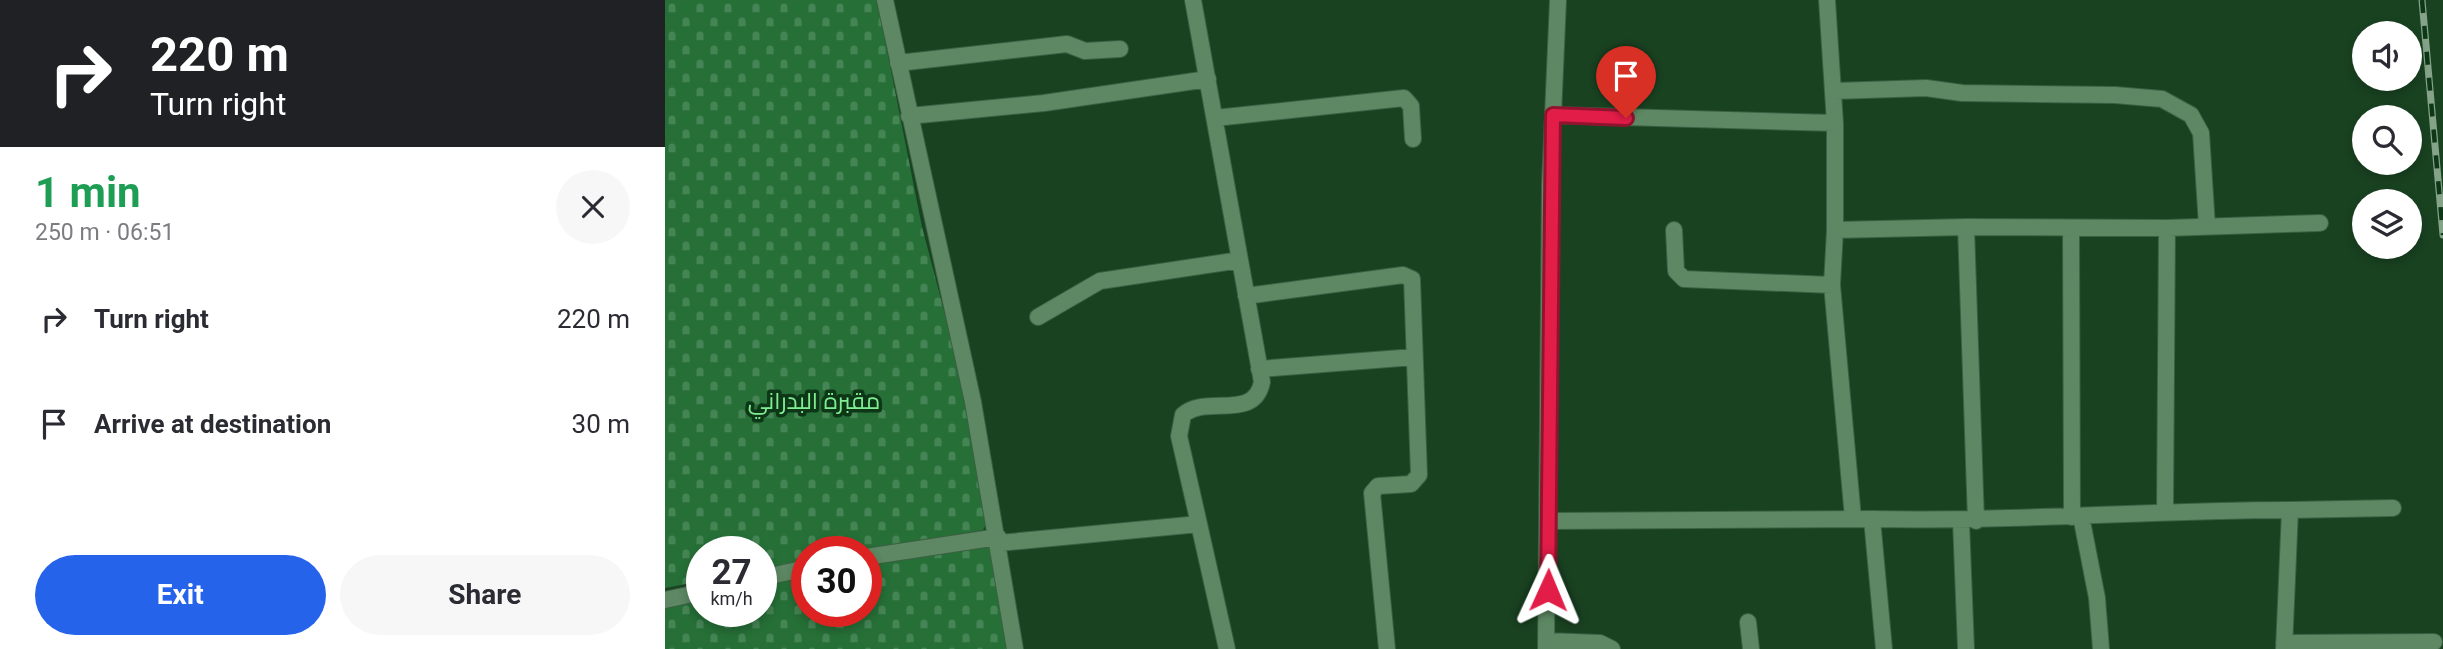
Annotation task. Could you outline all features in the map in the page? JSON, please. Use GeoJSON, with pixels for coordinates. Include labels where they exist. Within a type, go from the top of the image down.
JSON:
{"type":"FeatureCollection","features":[{"type":"Feature","properties":{"kind":"street"},"geometry":{"type":"LineString","coordinates":[[885,0],[973,402],[1015,649]]}},
{"type":"Feature","properties":{"kind":"street"},"geometry":{"type":"LineString","coordinates":[[1193,0],[1259,369],[1260,392],[1254,400],[1242,405],[1193,408],[1181,420],[1179,436],[1227,649]]}},
{"type":"Feature","properties":{"kind":"street"},"geometry":{"type":"LineString","coordinates":[[1558,0],[1553,115],[1546,645],[1600,643],[1612,649]]}},
{"type":"Feature","properties":{"kind":"street"},"geometry":{"type":"LineString","coordinates":[[1827,0],[1835,91],[1835,230],[1832,285],[1853,518]]}},
{"type":"Feature","properties":{"kind":"street"},"geometry":{"type":"LineString","coordinates":[[898,63],[1067,44],[1085,51],[1120,49]]}},
{"type":"Feature","properties":{"kind":"street"},"geometry":{"type":"LineString","coordinates":[[909,116],[1044,103],[1208,79]]}},
{"type":"Feature","properties":{"kind":"street"},"geometry":{"type":"LineString","coordinates":[[1835,91],[1926,88],[1962,93],[2115,95],[2162,99],[2191,115],[2201,133],[2207,226]]}},
{"type":"Feature","properties":{"kind":"street"},"geometry":{"type":"LineString","coordinates":[[1215,118],[1404,98],[1411,106],[1413,139]]}},
{"type":"Feature","properties":{"kind":"street"},"geometry":{"type":"LineString","coordinates":[[1553,115],[1835,123]]}},
{"type":"Feature","properties":{"kind":"street"},"geometry":{"type":"LineString","coordinates":[[1835,230],[1966,227],[2167,228],[2320,223]]}},
{"type":"Feature","properties":{"kind":"street"},"geometry":{"type":"LineString","coordinates":[[1966,227],[1966,649]]}},
{"type":"Feature","properties":{"kind":"street"},"geometry":{"type":"LineString","coordinates":[[2071,228],[2077,517],[2097,598],[2101,649]]}},
{"type":"Feature","properties":{"kind":"street"},"geometry":{"type":"LineString","coordinates":[[2165,512],[2167,228]]}},
{"type":"Feature","properties":{"kind":"street"},"geometry":{"type":"LineString","coordinates":[[1674,230],[1676,271],[1684,279],[1832,285]]}},
{"type":"Feature","properties":{"kind":"street"},"geometry":{"type":"LineString","coordinates":[[1038,317],[1100,281],[1240,260]]}},
{"type":"Feature","properties":{"kind":"street"},"geometry":{"type":"LineString","coordinates":[[1246,296],[1408,276],[1414,284],[1419,475],[1412,484],[1378,486],[1372,493],[1387,649]]}},
{"type":"Feature","properties":{"kind":"street"},"geometry":{"type":"LineString","coordinates":[[1259,369],[1414,357]]}},
{"type":"Feature","properties":{"kind":"street"},"geometry":{"type":"LineString","coordinates":[[1549,521],[1853,518],[1968,521],[2165,512],[2393,508]]}},
{"type":"Feature","properties":{"kind":"street"},"geometry":{"type":"LineString","coordinates":[[2290,510],[2284,646],[2434,642]]}},
{"type":"Feature","properties":{"kind":"street"},"geometry":{"type":"LineString","coordinates":[[1872,519],[1884,649]]}},
{"type":"Feature","properties":{"kind":"street"},"geometry":{"type":"LineString","coordinates":[[882,555],[998,540],[1199,524]]}},
{"type":"Feature","properties":{"kind":"street"},"geometry":{"type":"LineString","coordinates":[[665,600],[686,595]]}},
{"type":"Feature","properties":{"kind":"street"},"geometry":{"type":"LineString","coordinates":[[1748,622],[1751,649]]}},
{"type":"Feature","properties":{"kind":"green space","name":"مقبرة البدراني"},"geometry":{"type":"Polygon","coordinates":[[[665,0],[877,0],[922,227],[961,375],[988,521],[983,530],[882,548],[882,536],[791,536],[791,565],[777,567],[777,536],[686,536],[686,584],[665,588],[665,0]]]}},
{"type":"Feature","properties":{"kind":"green space"},"geometry":{"type":"Polygon","coordinates":[[[985,545],[993,551],[1008,649],[665,649],[665,604],[686,599],[686,627],[777,627],[777,581],[791,578],[791,627],[882,627],[882,562],[985,545]]]}},
{"type":"Feature","properties":{"kind":"railway"},"geometry":{"type":"LineString","coordinates":[[2422,0],[2443,235]]}},
{"type":"Feature","properties":{"kind":"route"},"geometry":{"type":"LineString","coordinates":[[1548,590],[1550,185],[1553,115],[1626,118]]}}]}
